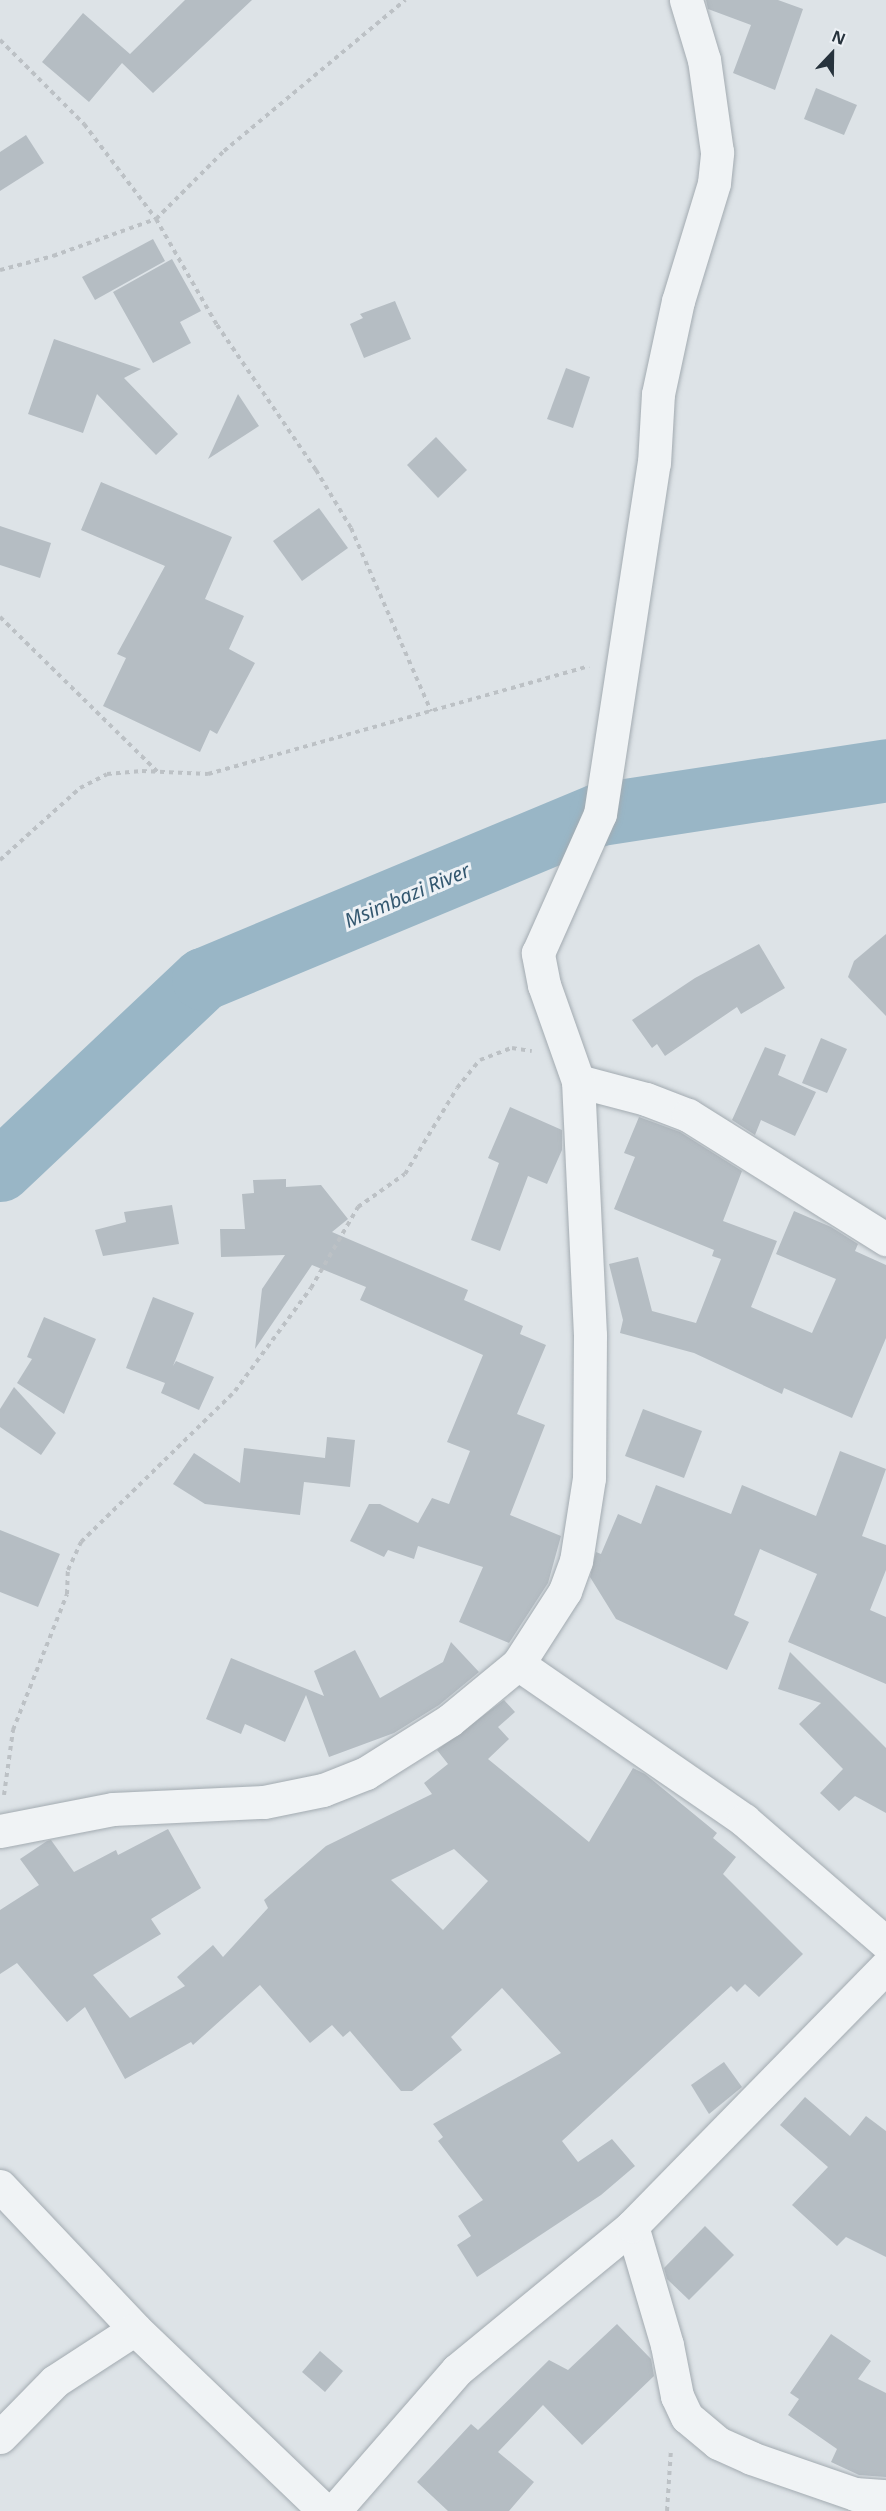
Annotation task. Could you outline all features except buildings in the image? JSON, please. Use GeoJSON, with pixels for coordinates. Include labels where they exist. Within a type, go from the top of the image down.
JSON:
{"type":"FeatureCollection","features":[{"type":"Feature","properties":{"kind":"street"},"geometry":{"type":"LineString","coordinates":[[6,1829],[113,1809],[264,1802],[323,1790],[366,1773],[450,1720],[518,1664],[551,1615],[572,1571],[589,1478],[590,1335],[575,1068],[544,985],[537,953],[600,814],[622,657],[653,473],[658,394],[678,301],[714,183],[717,152],[704,60],[686,0]]}},
{"type":"Feature","properties":{"kind":"street"},"geometry":{"type":"LineString","coordinates":[[575,1068],[688,1115],[886,1239]]}},
{"type":"Feature","properties":{"kind":"street"},"geometry":{"type":"LineString","coordinates":[[518,1664],[744,1821],[886,1943]]}},
{"type":"Feature","properties":{"kind":"street"},"geometry":{"type":"LineString","coordinates":[[334,2511],[457,2370],[632,2226],[886,1967]]}},
{"type":"Feature","properties":{"kind":"street"},"geometry":{"type":"LineString","coordinates":[[0,2186],[135,2329],[325,2511]]}},
{"type":"Feature","properties":{"kind":"street"},"geometry":{"type":"LineString","coordinates":[[632,2226],[667,2345],[677,2396],[687,2417],[718,2443],[801,2477],[855,2494],[886,2496]]}},
{"type":"Feature","properties":{"kind":"street"},"geometry":{"type":"LineString","coordinates":[[0,2437],[55,2381],[135,2329]]}},
{"type":"Feature","properties":{"kind":"path"},"geometry":{"type":"LineString","coordinates":[[0,270],[53,256],[156,219],[224,151],[405,0]]}},
{"type":"Feature","properties":{"kind":"path"},"geometry":{"type":"LineString","coordinates":[[0,40],[84,124],[156,219],[217,325],[316,470],[351,528],[431,711]]}},
{"type":"Feature","properties":{"kind":"path"},"geometry":{"type":"LineString","coordinates":[[0,617],[159,772]]}},
{"type":"Feature","properties":{"kind":"path"},"geometry":{"type":"LineString","coordinates":[[0,860],[80,788],[107,774],[159,772],[208,774],[622,657]]}},
{"type":"Feature","properties":{"kind":"path"},"geometry":{"type":"LineString","coordinates":[[6,1829],[4,1798],[13,1730],[67,1594],[68,1570],[81,1542],[235,1391],[311,1288],[358,1207],[405,1174],[451,1097],[480,1060],[512,1048],[575,1068]]}},
{"type":"Feature","properties":{"kind":"path"},"geometry":{"type":"LineString","coordinates":[[667,2511],[677,2396]]}},
{"type":"Feature","properties":{"kind":"waterway","name":"Msimbazi River"},"geometry":{"type":"LineString","coordinates":[[0,1170],[203,979],[600,814],[886,770]]}}]}
